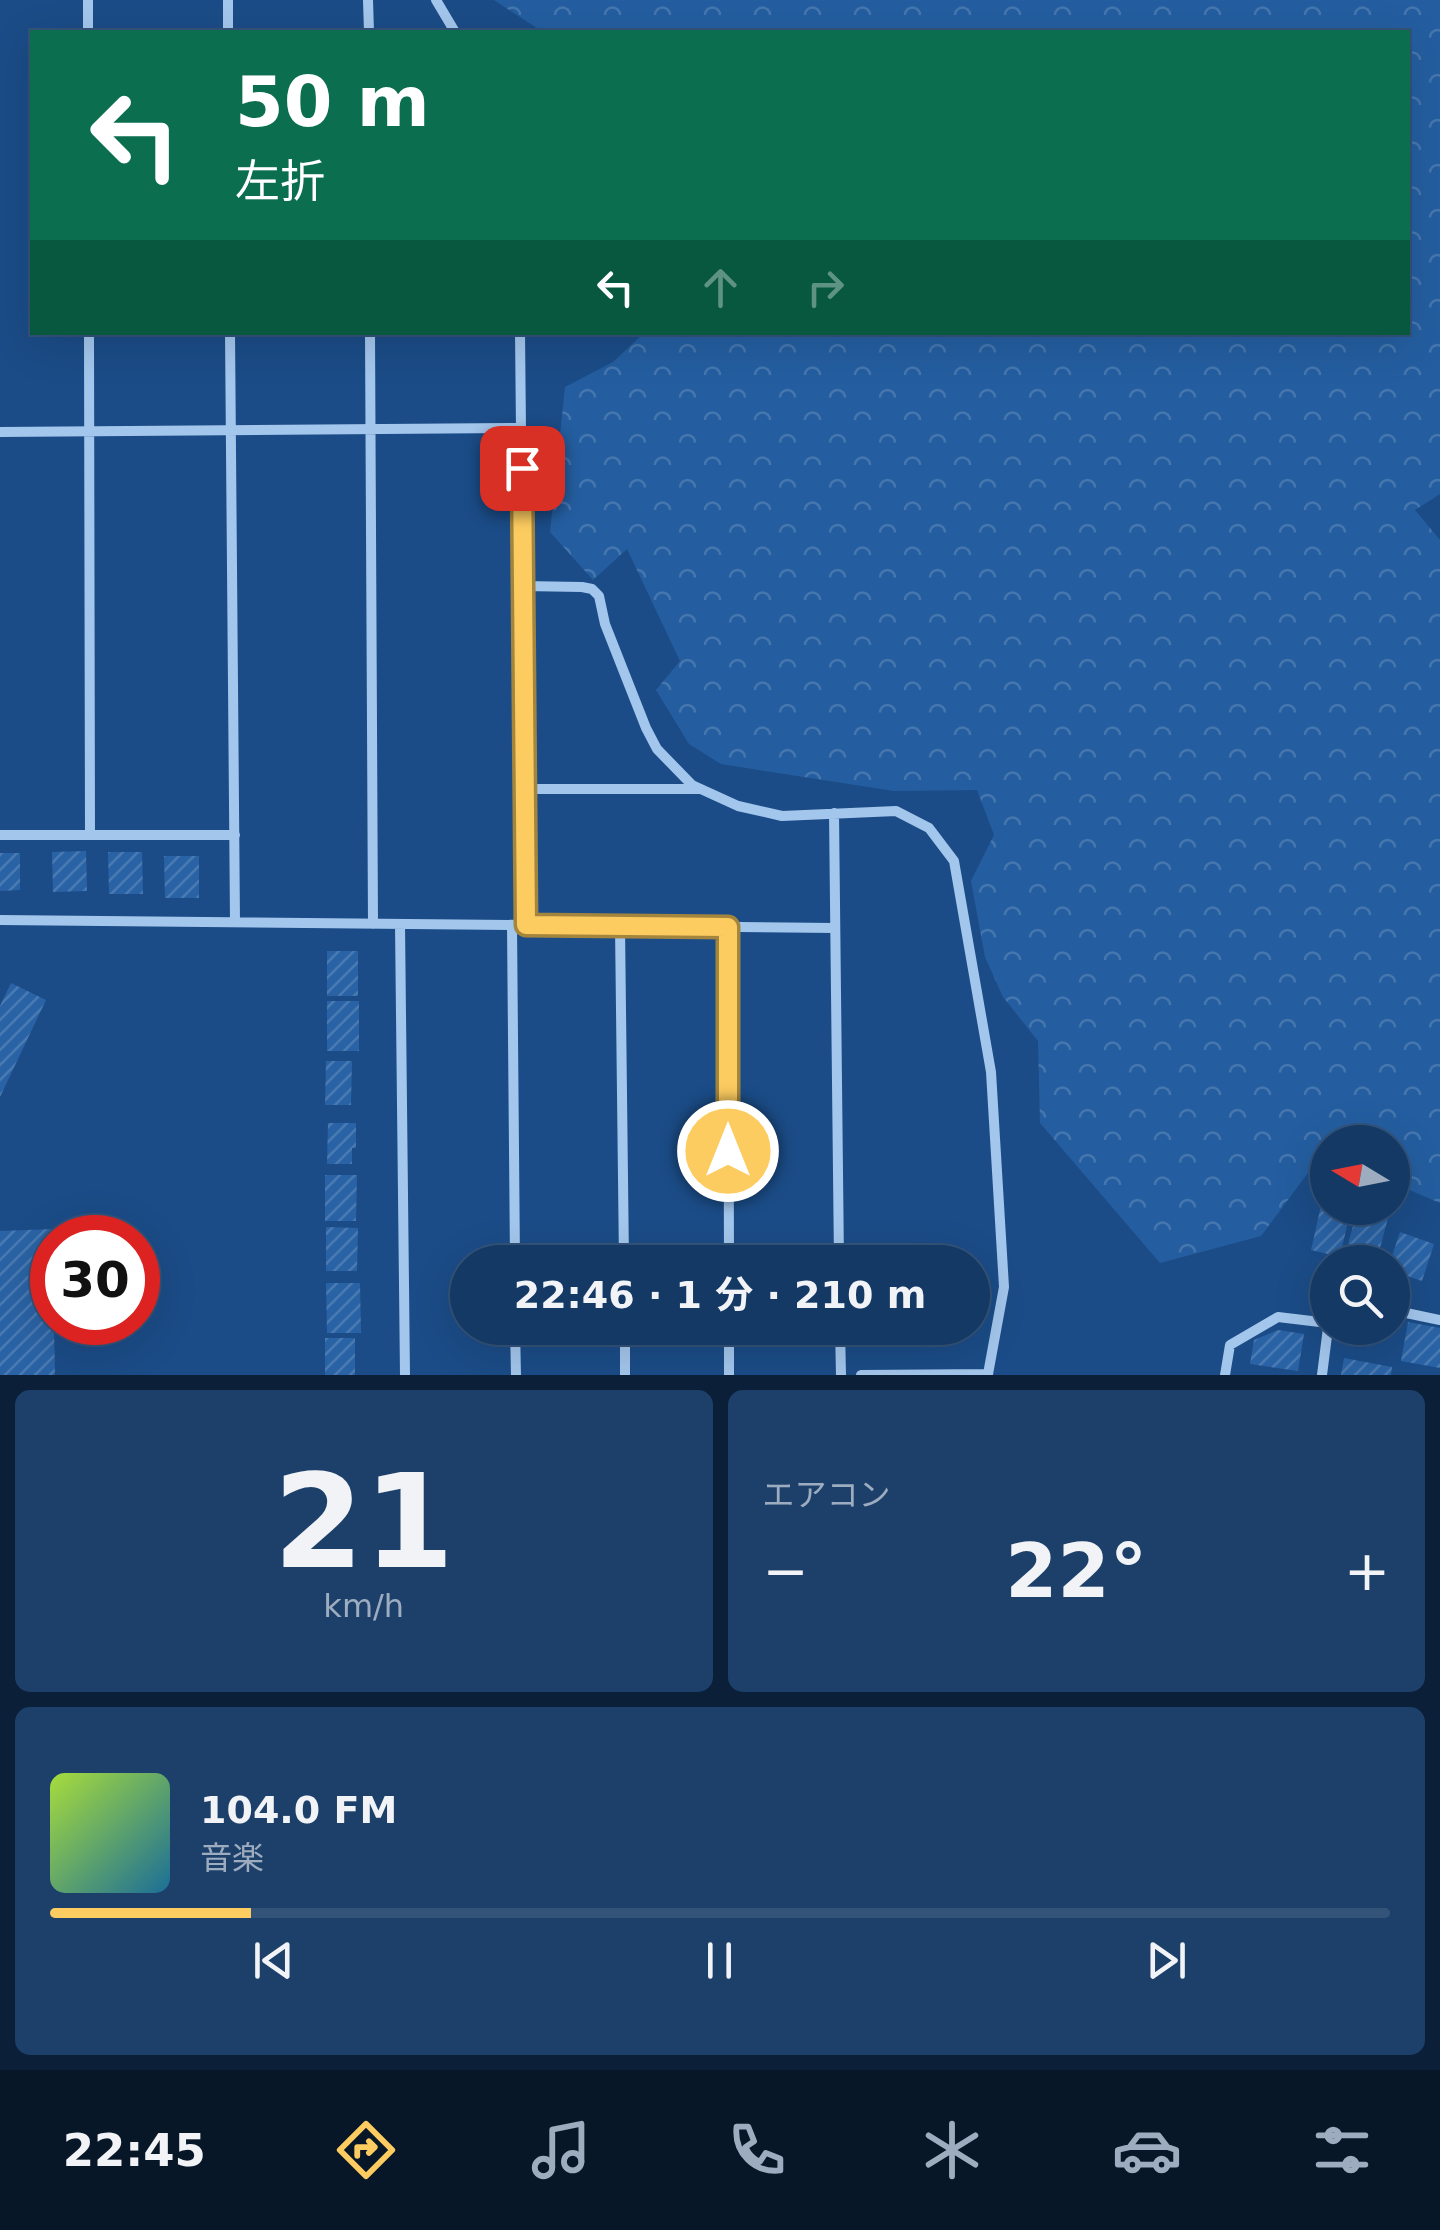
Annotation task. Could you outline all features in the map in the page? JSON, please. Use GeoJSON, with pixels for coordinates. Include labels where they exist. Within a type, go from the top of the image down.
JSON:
{"type":"FeatureCollection","features":[{"type":"Feature","properties":{"kind":"street"},"geometry":{"type":"LineString","coordinates":[[88,0],[88,30]]}},
{"type":"Feature","properties":{"kind":"street"},"geometry":{"type":"LineString","coordinates":[[228,0],[228,30]]}},
{"type":"Feature","properties":{"kind":"street"},"geometry":{"type":"LineString","coordinates":[[368,0],[368,30]]}},
{"type":"Feature","properties":{"kind":"street"},"geometry":{"type":"LineString","coordinates":[[436,0],[454,30]]}},
{"type":"Feature","properties":{"kind":"street"},"geometry":{"type":"LineString","coordinates":[[88,335],[90,835]]}},
{"type":"Feature","properties":{"kind":"street"},"geometry":{"type":"LineString","coordinates":[[230,335],[235,922]]}},
{"type":"Feature","properties":{"kind":"street"},"geometry":{"type":"LineString","coordinates":[[370,335],[374,924]]}},
{"type":"Feature","properties":{"kind":"street"},"geometry":{"type":"LineString","coordinates":[[520,335],[526,925]]}},
{"type":"Feature","properties":{"kind":"street"},"geometry":{"type":"LineString","coordinates":[[0,432],[521,428]]}},
{"type":"Feature","properties":{"kind":"street"},"geometry":{"type":"LineString","coordinates":[[522,586],[582,587],[599,596],[605,624],[656,749],[700,788],[762,814],[886,811],[914,818],[929,828],[954,862],[991,1072],[1004,1287],[988,1374],[861,1375]]}},
{"type":"Feature","properties":{"kind":"street"},"geometry":{"type":"LineString","coordinates":[[525,789],[700,788]]}},
{"type":"Feature","properties":{"kind":"street"},"geometry":{"type":"LineString","coordinates":[[834,813],[839,1245]]}},
{"type":"Feature","properties":{"kind":"street"},"geometry":{"type":"LineString","coordinates":[[0,835],[234,835]]}},
{"type":"Feature","properties":{"kind":"street"},"geometry":{"type":"LineString","coordinates":[[0,920],[835,928]]}},
{"type":"Feature","properties":{"kind":"street"},"geometry":{"type":"LineString","coordinates":[[400,924],[405,1375]]}},
{"type":"Feature","properties":{"kind":"street"},"geometry":{"type":"LineString","coordinates":[[512,925],[515,1245]]}},
{"type":"Feature","properties":{"kind":"street"},"geometry":{"type":"LineString","coordinates":[[620,926],[624,1245]]}},
{"type":"Feature","properties":{"kind":"street"},"geometry":{"type":"LineString","coordinates":[[728,927],[729,1245]]}},
{"type":"Feature","properties":{"kind":"street"},"geometry":{"type":"LineString","coordinates":[[1410,1314],[1440,1320]]}},
{"type":"Feature","properties":{"kind":"street"},"geometry":{"type":"LineString","coordinates":[[1225,1375],[1230,1345],[1278,1317],[1310,1322]]}},
{"type":"Feature","properties":{"kind":"street"},"geometry":{"type":"LineString","coordinates":[[515,1345],[516,1375]]}},
{"type":"Feature","properties":{"kind":"street"},"geometry":{"type":"LineString","coordinates":[[625,1345],[625,1375]]}},
{"type":"Feature","properties":{"kind":"street"},"geometry":{"type":"LineString","coordinates":[[729,1345],[729,1375]]}},
{"type":"Feature","properties":{"kind":"street"},"geometry":{"type":"LineString","coordinates":[[840,1345],[841,1375]]}},
{"type":"Feature","properties":{"kind":"street"},"geometry":{"type":"LineString","coordinates":[[1322,1375],[1326,1345]]}},
{"type":"Feature","properties":{"kind":"green space"},"geometry":{"type":"Polygon","coordinates":[[[494,0],[1440,0],[1440,494],[1415,510],[1440,540],[1440,1203],[1410,1190],[1410,1125],[1310,1125],[1310,1170],[1261,1236],[1160,1263],[1040,1123],[1038,1041],[1003,997],[985,957],[971,881],[994,835],[977,790],[894,791],[721,764],[689,744],[656,690],[680,661],[627,549],[593,580],[550,532],[565,387],[613,362],[642,335],[1410,335],[1410,30],[540,30],[494,0]]]}},
{"type":"Feature","properties":{"kind":"building"},"geometry":{"type":"Polygon","coordinates":[[[86,851],[87,891],[53,892],[52,852],[86,851]]]}},
{"type":"Feature","properties":{"kind":"building"},"geometry":{"type":"Polygon","coordinates":[[[108,852],[142,852],[143,894],[109,894],[108,852]]]}},
{"type":"Feature","properties":{"kind":"building"},"geometry":{"type":"Polygon","coordinates":[[[0,853],[20,853],[20,890],[0,891],[0,853]]]}},
{"type":"Feature","properties":{"kind":"building"},"geometry":{"type":"Polygon","coordinates":[[[164,856],[199,856],[199,898],[165,898],[164,856]]]}},
{"type":"Feature","properties":{"kind":"building"},"geometry":{"type":"Polygon","coordinates":[[[327,951],[358,951],[358,996],[327,996],[327,951]]]}},
{"type":"Feature","properties":{"kind":"building"},"geometry":{"type":"Polygon","coordinates":[[[11,983],[46,1000],[0,1097],[0,1006],[11,983]]]}},
{"type":"Feature","properties":{"kind":"building"},"geometry":{"type":"Polygon","coordinates":[[[327,1001],[359,1001],[359,1051],[327,1051],[327,1001]]]}},
{"type":"Feature","properties":{"kind":"building"},"geometry":{"type":"Polygon","coordinates":[[[326,1061],[352,1061],[351,1105],[325,1105],[326,1061]]]}},
{"type":"Feature","properties":{"kind":"building"},"geometry":{"type":"Polygon","coordinates":[[[328,1123],[356,1123],[352,1164],[327,1164],[328,1123]]]}},
{"type":"Feature","properties":{"kind":"building"},"geometry":{"type":"Polygon","coordinates":[[[325,1175],[357,1175],[356,1221],[325,1221],[325,1175]]]}},
{"type":"Feature","properties":{"kind":"building"},"geometry":{"type":"Polygon","coordinates":[[[1317,1225],[1347,1225],[1343,1245],[1312,1245],[1317,1225]]]}},
{"type":"Feature","properties":{"kind":"building"},"geometry":{"type":"Polygon","coordinates":[[[1353,1225],[1386,1225],[1381,1245],[1348,1244],[1353,1225]]]}},
{"type":"Feature","properties":{"kind":"building"},"geometry":{"type":"Polygon","coordinates":[[[326,1227],[358,1228],[357,1271],[326,1271],[326,1227]]]}},
{"type":"Feature","properties":{"kind":"building"},"geometry":{"type":"Polygon","coordinates":[[[30,1230],[30,1345],[54,1345],[55,1375],[0,1375],[0,1231],[30,1230]]]}},
{"type":"Feature","properties":{"kind":"building"},"geometry":{"type":"Polygon","coordinates":[[[1400,1232],[1434,1244],[1422,1281],[1410,1277],[1410,1245],[1396,1245],[1400,1232]]]}},
{"type":"Feature","properties":{"kind":"building"},"geometry":{"type":"Polygon","coordinates":[[[326,1283],[360,1283],[361,1333],[327,1333],[326,1283]]]}},
{"type":"Feature","properties":{"kind":"building"},"geometry":{"type":"Polygon","coordinates":[[[1410,1322],[1440,1328],[1440,1368],[1401,1361],[1404,1345],[1410,1345],[1410,1322]]]}},
{"type":"Feature","properties":{"kind":"building"},"geometry":{"type":"Polygon","coordinates":[[[1278,1330],[1304,1334],[1298,1371],[1250,1364],[1254,1340],[1278,1330]]]}},
{"type":"Feature","properties":{"kind":"building"},"geometry":{"type":"Polygon","coordinates":[[[325,1338],[355,1338],[355,1375],[325,1375],[325,1338]]]}},
{"type":"Feature","properties":{"kind":"building"},"geometry":{"type":"Polygon","coordinates":[[[1344,1358],[1392,1367],[1391,1375],[1341,1375],[1344,1358]]]}},
{"type":"Feature","properties":{"kind":"route"},"geometry":{"type":"LineString","coordinates":[[522,468],[526,925],[728,927],[728,1151]]}}]}
